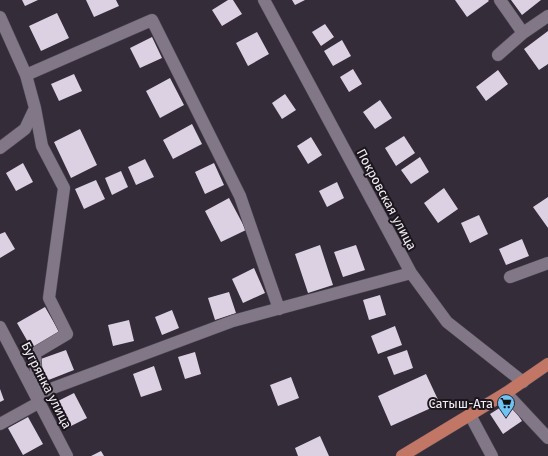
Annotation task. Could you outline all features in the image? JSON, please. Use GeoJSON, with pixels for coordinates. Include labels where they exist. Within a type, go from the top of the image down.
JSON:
{"type":"FeatureCollection","features":[{"type":"Feature","properties":{"kind":"main road"},"geometry":{"type":"LineString","coordinates":[[402,456],[506,393],[548,364]]}},
{"type":"Feature","properties":{"kind":"street","name":"Покровская улица"},"geometry":{"type":"LineString","coordinates":[[264,0],[411,273],[447,322],[523,382]]}},
{"type":"Feature","properties":{"kind":"street"},"geometry":{"type":"LineString","coordinates":[[500,0],[523,33]]}},
{"type":"Feature","properties":{"kind":"street"},"geometry":{"type":"LineString","coordinates":[[498,54],[523,33],[548,16]]}},
{"type":"Feature","properties":{"kind":"street"},"geometry":{"type":"LineString","coordinates":[[0,17],[26,75],[35,108],[42,146],[64,188],[49,298],[67,334],[35,353],[38,398]]}},
{"type":"Feature","properties":{"kind":"street"},"geometry":{"type":"LineString","coordinates":[[26,75],[152,20],[240,196],[279,309]]}},
{"type":"Feature","properties":{"kind":"street"},"geometry":{"type":"LineString","coordinates":[[0,148],[25,129],[35,108]]}},
{"type":"Feature","properties":{"kind":"street"},"geometry":{"type":"LineString","coordinates":[[510,277],[548,263]]}},
{"type":"Feature","properties":{"kind":"street"},"geometry":{"type":"LineString","coordinates":[[0,424],[38,398],[233,321],[411,273]]}},
{"type":"Feature","properties":{"kind":"street","name":"Бугрянка улица"},"geometry":{"type":"LineString","coordinates":[[0,327],[67,456]]}},
{"type":"Feature","properties":{"kind":"street"},"geometry":{"type":"LineString","coordinates":[[506,393],[548,438]]}},
{"type":"Feature","properties":{"kind":"street"},"geometry":{"type":"LineString","coordinates":[[470,415],[492,456]]}},
{"type":"Feature","properties":{"kind":"building"},"geometry":{"type":"Polygon","coordinates":[[[22,0],[38,0],[25,6],[22,0]]]}},
{"type":"Feature","properties":{"kind":"building"},"geometry":{"type":"Polygon","coordinates":[[[86,0],[116,0],[119,6],[94,17],[86,0]]]}},
{"type":"Feature","properties":{"kind":"building"},"geometry":{"type":"Polygon","coordinates":[[[228,0],[233,0],[242,14],[222,26],[212,10],[228,0]]]}},
{"type":"Feature","properties":{"kind":"building"},"geometry":{"type":"Polygon","coordinates":[[[292,0],[305,0],[295,5],[292,0]]]}},
{"type":"Feature","properties":{"kind":"building"},"geometry":{"type":"Polygon","coordinates":[[[455,0],[488,0],[489,1],[467,17],[455,0]]]}},
{"type":"Feature","properties":{"kind":"building"},"geometry":{"type":"Polygon","coordinates":[[[511,0],[541,0],[522,15],[511,0]]]}},
{"type":"Feature","properties":{"kind":"building"},"geometry":{"type":"Polygon","coordinates":[[[57,13],[69,38],[41,51],[29,26],[57,13]]]}},
{"type":"Feature","properties":{"kind":"building"},"geometry":{"type":"Polygon","coordinates":[[[325,24],[334,37],[321,46],[312,32],[325,24]]]}},
{"type":"Feature","properties":{"kind":"building"},"geometry":{"type":"Polygon","coordinates":[[[548,31],[548,64],[539,70],[524,49],[548,31]]]}},
{"type":"Feature","properties":{"kind":"building"},"geometry":{"type":"Polygon","coordinates":[[[257,32],[269,54],[248,66],[236,43],[257,32]]]}},
{"type":"Feature","properties":{"kind":"building"},"geometry":{"type":"Polygon","coordinates":[[[152,37],[162,58],[140,68],[130,48],[152,37]]]}},
{"type":"Feature","properties":{"kind":"building"},"geometry":{"type":"Polygon","coordinates":[[[342,40],[351,56],[333,66],[324,51],[342,40]]]}},
{"type":"Feature","properties":{"kind":"building"},"geometry":{"type":"Polygon","coordinates":[[[353,69],[362,84],[349,92],[340,77],[353,69]]]}},
{"type":"Feature","properties":{"kind":"building"},"geometry":{"type":"Polygon","coordinates":[[[498,70],[508,84],[486,101],[476,87],[498,70]]]}},
{"type":"Feature","properties":{"kind":"building"},"geometry":{"type":"Polygon","coordinates":[[[74,74],[82,91],[59,101],[51,84],[74,74]]]}},
{"type":"Feature","properties":{"kind":"building"},"geometry":{"type":"Polygon","coordinates":[[[170,78],[184,105],[160,118],[146,91],[170,78]]]}},
{"type":"Feature","properties":{"kind":"building"},"geometry":{"type":"Polygon","coordinates":[[[285,94],[296,110],[282,119],[272,103],[285,94]]]}},
{"type":"Feature","properties":{"kind":"building"},"geometry":{"type":"Polygon","coordinates":[[[380,100],[392,118],[375,129],[363,112],[380,100]]]}},
{"type":"Feature","properties":{"kind":"building"},"geometry":{"type":"Polygon","coordinates":[[[192,124],[202,144],[173,159],[163,140],[192,124]]]}},
{"type":"Feature","properties":{"kind":"building"},"geometry":{"type":"Polygon","coordinates":[[[80,129],[97,165],[71,178],[54,142],[80,129]]]}},
{"type":"Feature","properties":{"kind":"building"},"geometry":{"type":"Polygon","coordinates":[[[404,136],[415,153],[396,166],[385,148],[404,136]]]}},
{"type":"Feature","properties":{"kind":"building"},"geometry":{"type":"Polygon","coordinates":[[[311,137],[322,155],[308,164],[297,146],[311,137]]]}},
{"type":"Feature","properties":{"kind":"building"},"geometry":{"type":"Polygon","coordinates":[[[420,157],[429,172],[411,184],[401,170],[420,157]]]}},
{"type":"Feature","properties":{"kind":"building"},"geometry":{"type":"Polygon","coordinates":[[[145,159],[154,177],[136,185],[128,167],[145,159]]]}},
{"type":"Feature","properties":{"kind":"building"},"geometry":{"type":"Polygon","coordinates":[[[23,163],[33,182],[16,191],[6,173],[23,163]]]}},
{"type":"Feature","properties":{"kind":"building"},"geometry":{"type":"Polygon","coordinates":[[[214,163],[224,185],[205,194],[195,172],[214,163]]]}},
{"type":"Feature","properties":{"kind":"building"},"geometry":{"type":"Polygon","coordinates":[[[121,171],[128,187],[112,195],[105,178],[121,171]]]}},
{"type":"Feature","properties":{"kind":"building"},"geometry":{"type":"Polygon","coordinates":[[[96,180],[105,199],[84,209],[75,189],[96,180]]]}},
{"type":"Feature","properties":{"kind":"building"},"geometry":{"type":"Polygon","coordinates":[[[337,182],[344,198],[327,207],[319,191],[337,182]]]}},
{"type":"Feature","properties":{"kind":"building"},"geometry":{"type":"Polygon","coordinates":[[[444,188],[458,209],[438,223],[424,203],[444,188]]]}},
{"type":"Feature","properties":{"kind":"building"},"geometry":{"type":"Polygon","coordinates":[[[548,197],[548,228],[533,207],[548,197]]]}},
{"type":"Feature","properties":{"kind":"building"},"geometry":{"type":"Polygon","coordinates":[[[229,198],[246,230],[221,242],[205,211],[229,198]]]}},
{"type":"Feature","properties":{"kind":"building"},"geometry":{"type":"Polygon","coordinates":[[[479,215],[488,234],[470,243],[461,223],[479,215]]]}},
{"type":"Feature","properties":{"kind":"building"},"geometry":{"type":"Polygon","coordinates":[[[5,232],[15,249],[0,258],[0,234],[5,232]]]}},
{"type":"Feature","properties":{"kind":"building"},"geometry":{"type":"Polygon","coordinates":[[[522,239],[529,256],[506,265],[499,249],[522,239]]]}},
{"type":"Feature","properties":{"kind":"building"},"geometry":{"type":"Polygon","coordinates":[[[320,245],[333,285],[308,293],[295,254],[320,245]]]}},
{"type":"Feature","properties":{"kind":"building"},"geometry":{"type":"Polygon","coordinates":[[[356,245],[365,270],[343,277],[334,252],[356,245]]]}},
{"type":"Feature","properties":{"kind":"building"},"geometry":{"type":"Polygon","coordinates":[[[254,268],[265,293],[243,303],[232,279],[254,268]]]}},
{"type":"Feature","properties":{"kind":"building"},"geometry":{"type":"Polygon","coordinates":[[[229,292],[236,313],[215,320],[208,298],[229,292]]]}},
{"type":"Feature","properties":{"kind":"building"},"geometry":{"type":"Polygon","coordinates":[[[380,295],[386,315],[369,320],[363,300],[380,295]]]}},
{"type":"Feature","properties":{"kind":"building"},"geometry":{"type":"Polygon","coordinates":[[[45,307],[60,333],[32,349],[17,323],[45,307]]]}},
{"type":"Feature","properties":{"kind":"building"},"geometry":{"type":"Polygon","coordinates":[[[172,310],[179,328],[162,335],[155,317],[172,310]]]}},
{"type":"Feature","properties":{"kind":"building"},"geometry":{"type":"Polygon","coordinates":[[[129,320],[134,341],[113,346],[108,325],[129,320]]]}},
{"type":"Feature","properties":{"kind":"building"},"geometry":{"type":"Polygon","coordinates":[[[395,326],[402,345],[378,354],[371,336],[395,326]]]}},
{"type":"Feature","properties":{"kind":"building"},"geometry":{"type":"Polygon","coordinates":[[[66,350],[74,370],[46,381],[38,360],[66,350]]]}},
{"type":"Feature","properties":{"kind":"building"},"geometry":{"type":"Polygon","coordinates":[[[407,350],[413,368],[394,375],[387,357],[407,350]]]}},
{"type":"Feature","properties":{"kind":"building"},"geometry":{"type":"Polygon","coordinates":[[[195,352],[201,374],[185,379],[178,357],[195,352]]]}},
{"type":"Feature","properties":{"kind":"building"},"geometry":{"type":"Polygon","coordinates":[[[154,366],[162,390],[141,397],[133,374],[154,366]]]}},
{"type":"Feature","properties":{"kind":"building"},"geometry":{"type":"Polygon","coordinates":[[[426,374],[440,404],[391,426],[378,396],[426,374]]]}},
{"type":"Feature","properties":{"kind":"building"},"geometry":{"type":"Polygon","coordinates":[[[291,377],[299,398],[278,406],[270,385],[291,377]]]}},
{"type":"Feature","properties":{"kind":"building"},"geometry":{"type":"Polygon","coordinates":[[[0,389],[4,400],[0,402],[0,389]]]}},
{"type":"Feature","properties":{"kind":"building"},"geometry":{"type":"Polygon","coordinates":[[[74,393],[87,418],[65,429],[52,404],[74,393]]]}},
{"type":"Feature","properties":{"kind":"building","name":"Сатыш-Ата"},"geometry":{"type":"Polygon","coordinates":[[[509,402],[522,421],[503,434],[490,414],[509,402]]]}},
{"type":"Feature","properties":{"kind":"building"},"geometry":{"type":"Polygon","coordinates":[[[28,417],[43,444],[23,455],[8,428],[28,417]]]}},
{"type":"Feature","properties":{"kind":"building"},"geometry":{"type":"Polygon","coordinates":[[[320,436],[329,456],[298,456],[295,448],[320,436]]]}},
{"type":"Feature","properties":{"kind":"building"},"geometry":{"type":"Polygon","coordinates":[[[101,451],[104,456],[91,456],[101,451]]]}},
{"type":"Feature","properties":{"kind":"place","name":"Сатыш-Ата"},"geometry":{"type":"Point","coordinates":[506,418]}}]}
